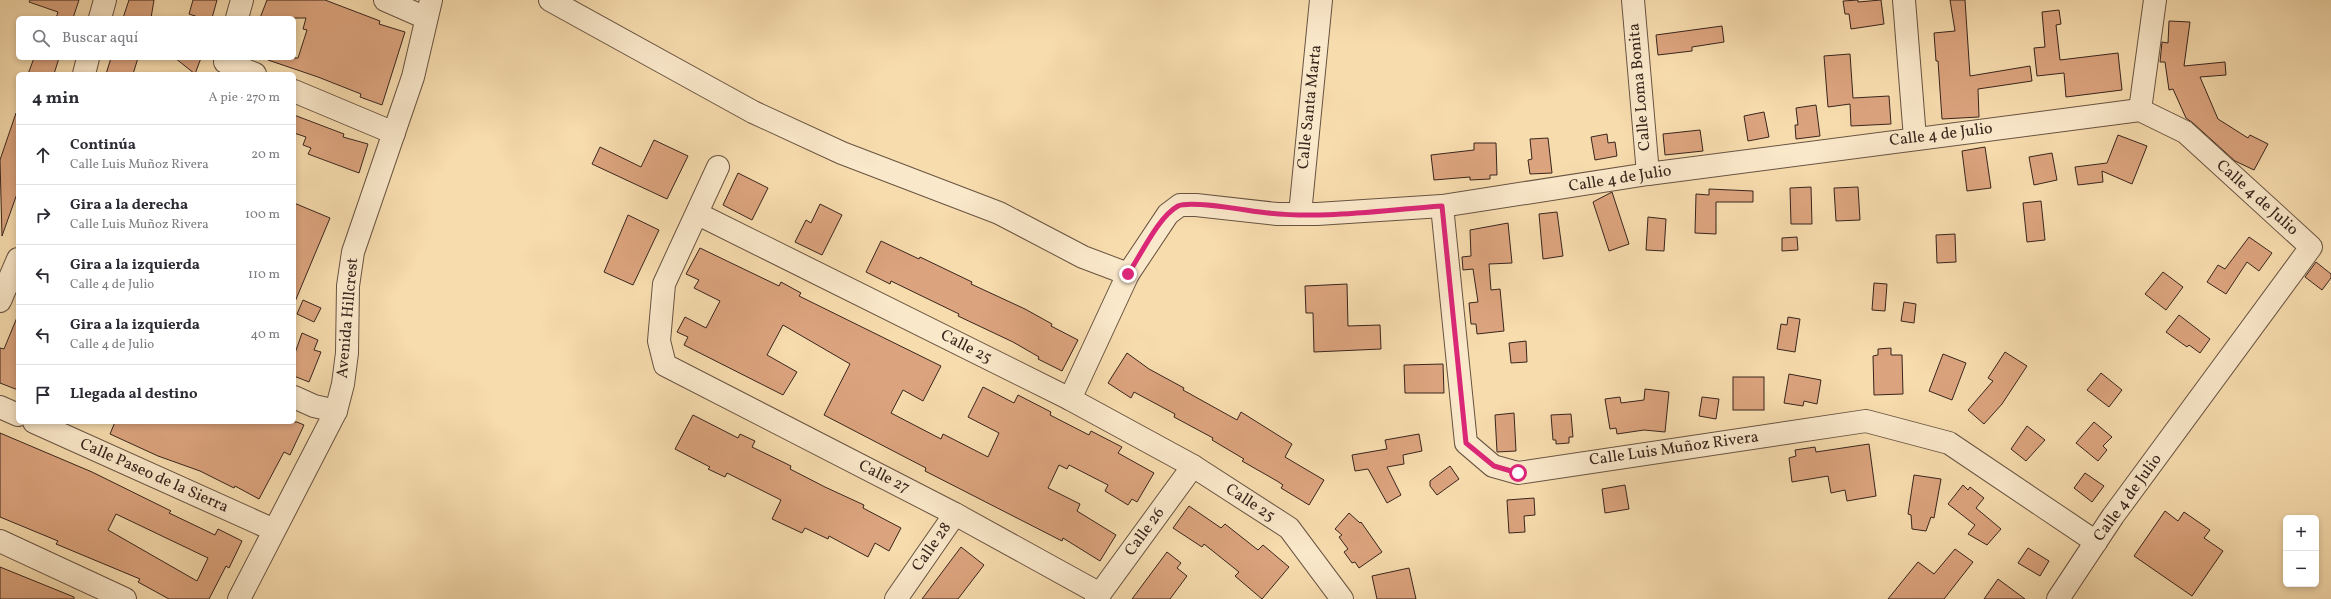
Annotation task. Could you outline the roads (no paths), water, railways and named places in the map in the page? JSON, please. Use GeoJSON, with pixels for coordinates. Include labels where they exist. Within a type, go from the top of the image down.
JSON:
{"type":"FeatureCollection","features":[{"type":"Feature","properties":{"kind":"street"},"geometry":{"type":"LineString","coordinates":[[101,16],[105,0]]}},
{"type":"Feature","properties":{"kind":"street"},"geometry":{"type":"LineString","coordinates":[[238,16],[242,0]]}},
{"type":"Feature","properties":{"kind":"street"},"geometry":{"type":"LineString","coordinates":[[385,0],[429,9]]}},
{"type":"Feature","properties":{"kind":"street"},"geometry":{"type":"LineString","coordinates":[[550,0],[753,112],[842,153],[999,212],[1083,257],[1128,274],[1070,399]]}},
{"type":"Feature","properties":{"kind":"street","name":"Calle Santa Marta"},"geometry":{"type":"LineString","coordinates":[[1300,214],[1321,0]]}},
{"type":"Feature","properties":{"kind":"street","name":"Calle Loma Bonita"},"geometry":{"type":"LineString","coordinates":[[1633,0],[1648,174]]}},
{"type":"Feature","properties":{"kind":"street"},"geometry":{"type":"LineString","coordinates":[[1904,0],[1915,138]]}},
{"type":"Feature","properties":{"kind":"street"},"geometry":{"type":"LineString","coordinates":[[2140,110],[2155,0]]}},
{"type":"Feature","properties":{"kind":"street","name":"Avenida Hillcrest"},"geometry":{"type":"LineString","coordinates":[[239,599],[336,411],[343,384],[347,353],[348,286],[353,252],[413,77],[429,9]]}},
{"type":"Feature","properties":{"kind":"street"},"geometry":{"type":"LineString","coordinates":[[84,72],[88,60]]}},
{"type":"Feature","properties":{"kind":"street"},"geometry":{"type":"LineString","coordinates":[[225,64],[249,72]]}},
{"type":"Feature","properties":{"kind":"street"},"geometry":{"type":"LineString","coordinates":[[296,92],[394,133]]}},
{"type":"Feature","properties":{"kind":"street","name":"Calle 4 de Julio"},"geometry":{"type":"LineString","coordinates":[[1128,274],[1168,214],[1180,205],[1196,205],[1278,214],[1442,206],[1648,174],[1915,138],[2140,110],[2184,132],[2311,246],[2096,542],[2058,599]]}},
{"type":"Feature","properties":{"kind":"street"},"geometry":{"type":"LineString","coordinates":[[698,214],[718,167]]}},
{"type":"Feature","properties":{"kind":"street","name":"Calle Luis Muñoz Rivera"},"geometry":{"type":"LineString","coordinates":[[1442,206],[1466,443],[1494,466],[1518,473],[1866,421],[1949,443],[2096,542]]}},
{"type":"Feature","properties":{"kind":"street","name":"Calle 27"},"geometry":{"type":"LineString","coordinates":[[698,214],[664,284],[659,341],[665,365],[955,514],[1098,596]]}},
{"type":"Feature","properties":{"kind":"street","name":"Calle 25"},"geometry":{"type":"LineString","coordinates":[[698,214],[1070,399],[1193,466],[1289,528],[1342,599]]}},
{"type":"Feature","properties":{"kind":"street"},"geometry":{"type":"LineString","coordinates":[[0,301],[16,264]]}},
{"type":"Feature","properties":{"kind":"street"},"geometry":{"type":"LineString","coordinates":[[296,398],[314,406],[336,411]]}},
{"type":"Feature","properties":{"kind":"street"},"geometry":{"type":"LineString","coordinates":[[0,407],[16,414]]}},
{"type":"Feature","properties":{"kind":"street","name":"Calle Paseo de la Sierra"},"geometry":{"type":"LineString","coordinates":[[38,424],[274,530]]}},
{"type":"Feature","properties":{"kind":"street","name":"Calle 26"},"geometry":{"type":"LineString","coordinates":[[1098,596],[1193,466]]}},
{"type":"Feature","properties":{"kind":"street","name":"Calle 28"},"geometry":{"type":"LineString","coordinates":[[896,599],[955,514]]}},
{"type":"Feature","properties":{"kind":"street"},"geometry":{"type":"LineString","coordinates":[[0,542],[125,599]]}}]}
